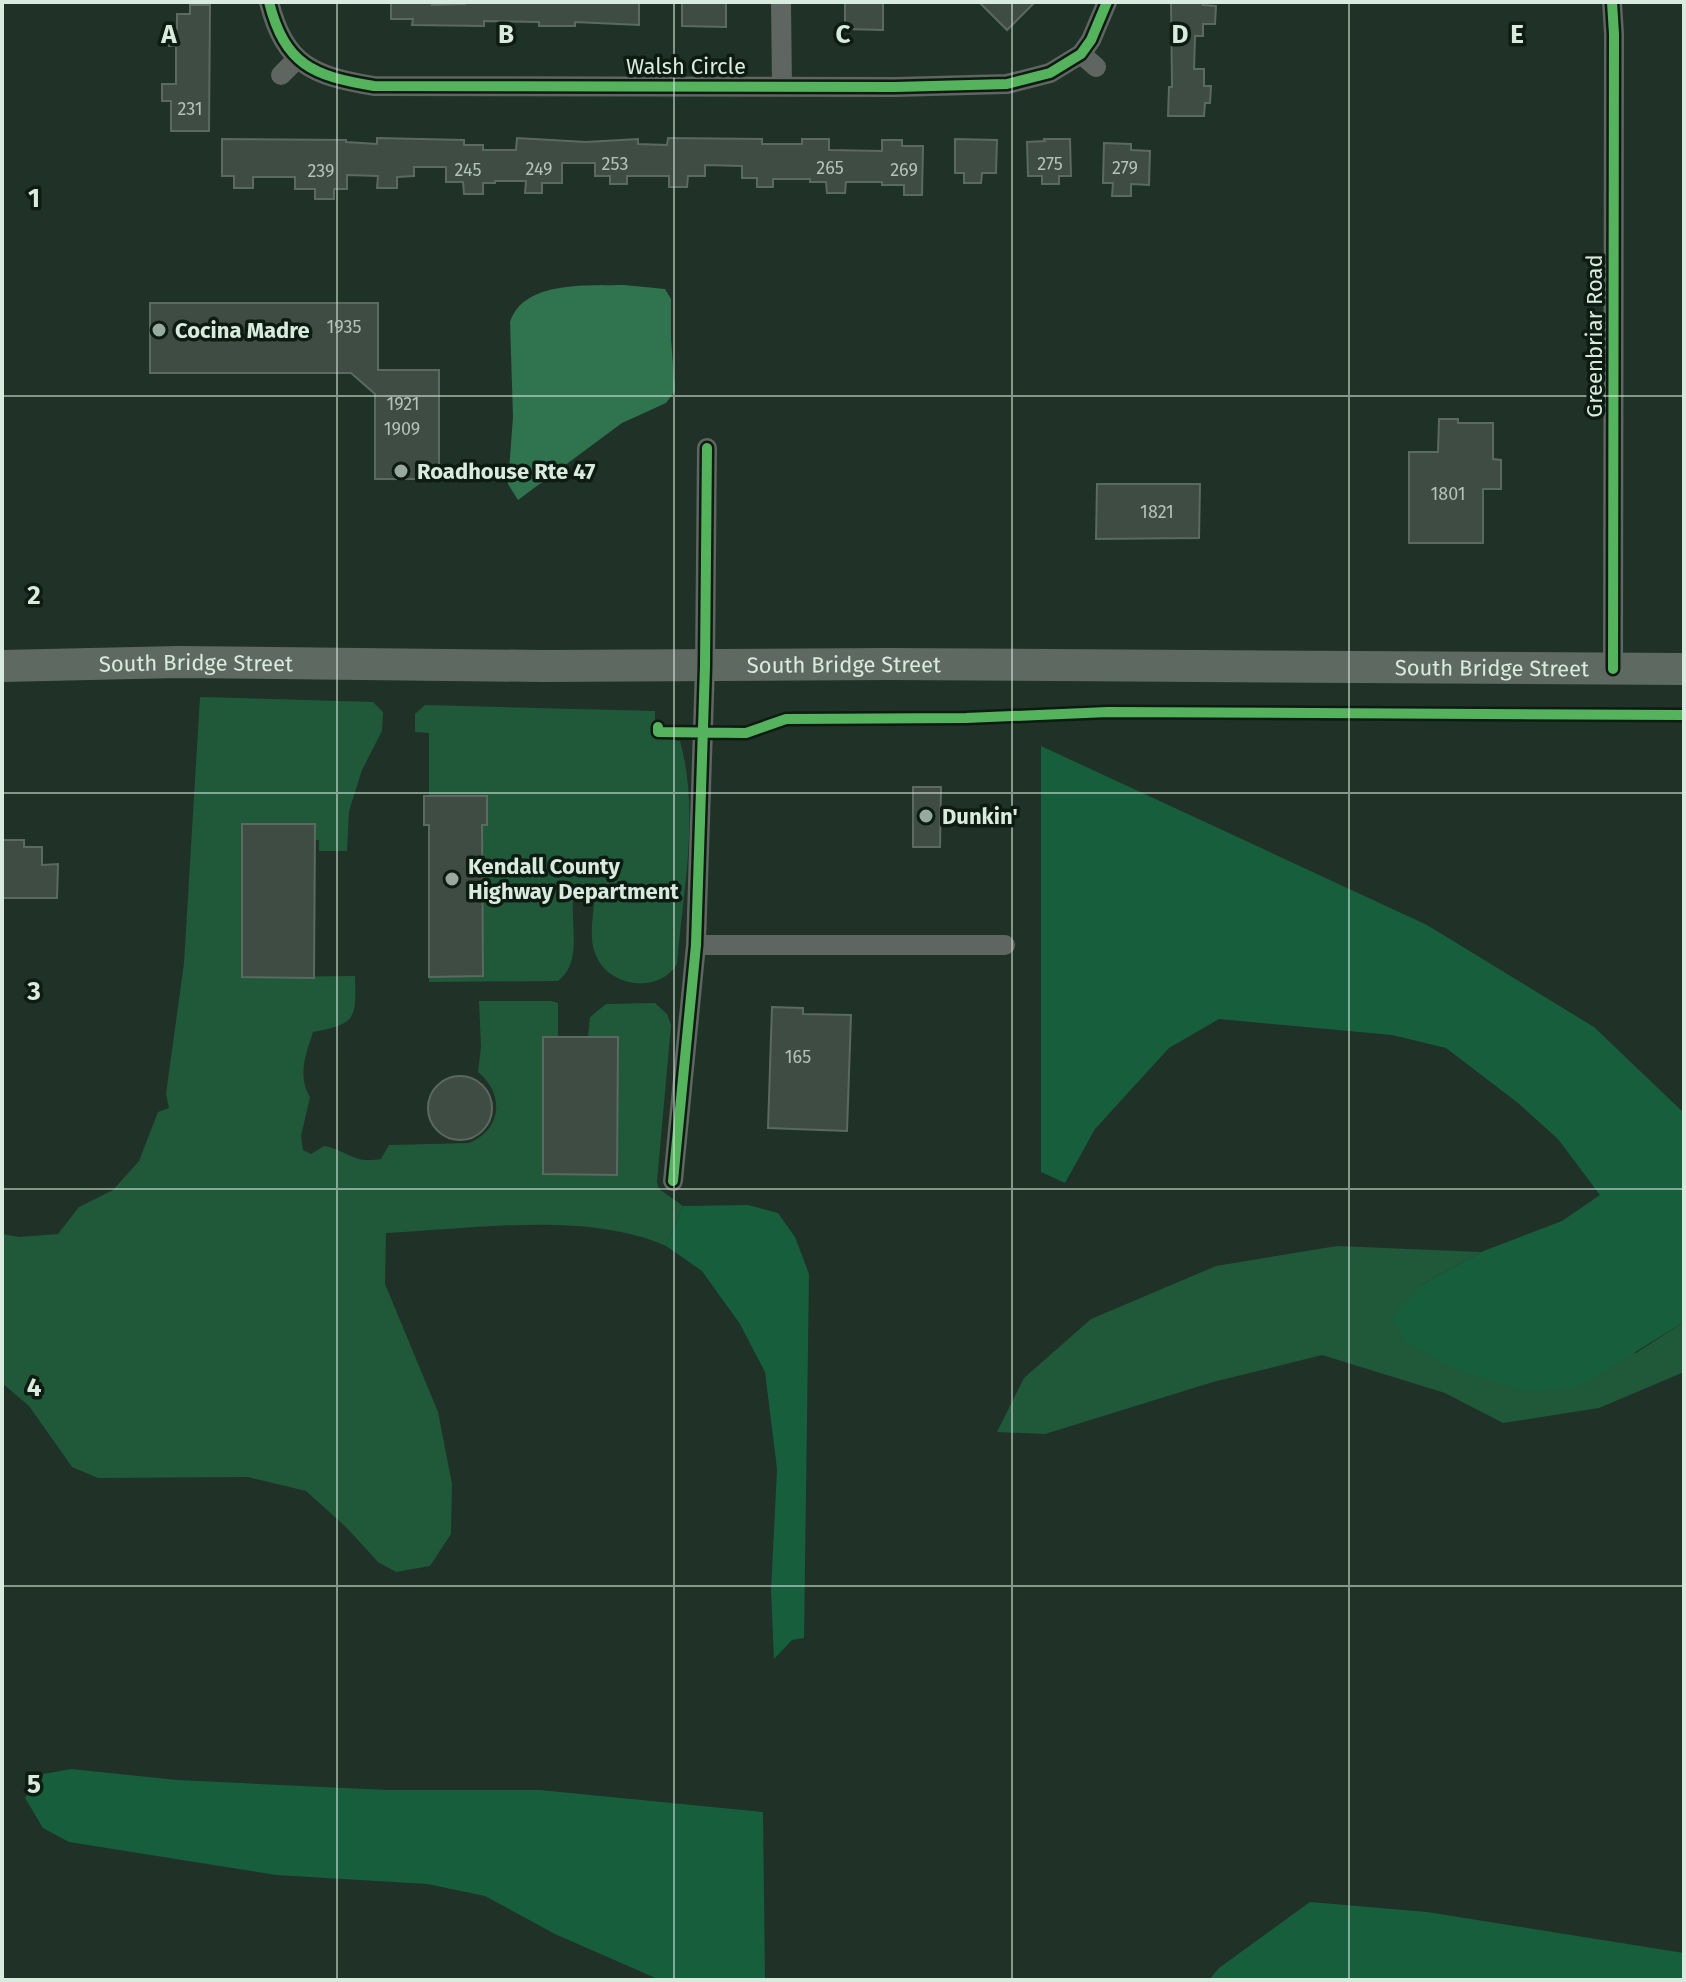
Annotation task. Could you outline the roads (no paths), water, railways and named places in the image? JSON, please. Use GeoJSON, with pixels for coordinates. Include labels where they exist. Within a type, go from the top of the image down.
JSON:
{"type":"FeatureCollection","features":[{"type":"Feature","properties":{"kind":"highway","name":"South Bridge Street"},"geometry":{"type":"LineString","coordinates":[[2,666],[179,662],[1684,669]]}},
{"type":"Feature","properties":{"kind":"street"},"geometry":{"type":"LineString","coordinates":[[269,2],[276,31],[296,60],[281,75]]}},
{"type":"Feature","properties":{"kind":"street"},"geometry":{"type":"LineString","coordinates":[[781,2],[782,87]]}},
{"type":"Feature","properties":{"kind":"street","name":"Walsh Circle"},"geometry":{"type":"LineString","coordinates":[[296,60],[334,79],[374,86],[1007,84],[1088,61],[1091,40],[1107,2]]}},
{"type":"Feature","properties":{"kind":"street","name":"Greenbriar Road"},"geometry":{"type":"LineString","coordinates":[[1612,2],[1613,669]]}},
{"type":"Feature","properties":{"kind":"street"},"geometry":{"type":"LineString","coordinates":[[673,1181],[696,945],[705,666],[707,448]]}},
{"type":"Feature","properties":{"kind":"street"},"geometry":{"type":"LineString","coordinates":[[696,945],[1005,945]]}},
{"type":"Feature","properties":{"kind":"place","name":"Cocina Madre"},"geometry":{"type":"Point","coordinates":[159,330]}},
{"type":"Feature","properties":{"kind":"place","name":"Roadhouse Rte 47"},"geometry":{"type":"Point","coordinates":[401,471]}},
{"type":"Feature","properties":{"kind":"place","name":"Dunkin'"},"geometry":{"type":"Point","coordinates":[926,816]}},
{"type":"Feature","properties":{"kind":"place","name":"Kendall County Highway Department"},"geometry":{"type":"Point","coordinates":[452,879]}}]}
